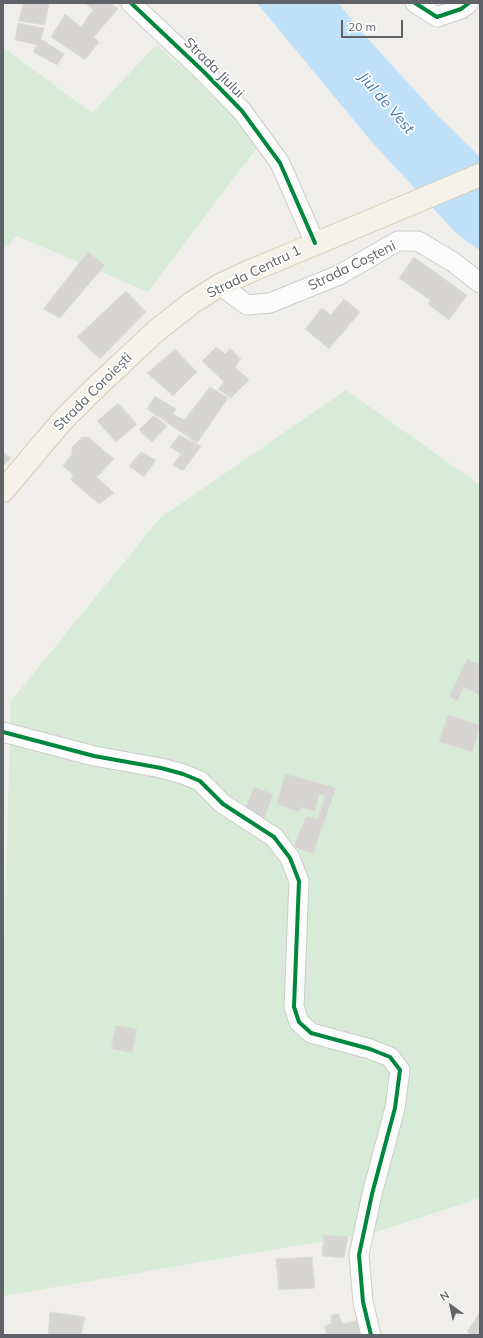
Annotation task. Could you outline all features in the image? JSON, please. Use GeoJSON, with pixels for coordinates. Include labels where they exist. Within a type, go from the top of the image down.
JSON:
{"type":"FeatureCollection","features":[{"type":"Feature","properties":{"kind":"main road","name":"Strada Centru 1"},"geometry":{"type":"LineString","coordinates":[[193,302],[220,285],[359,224],[480,175]]}},
{"type":"Feature","properties":{"kind":"main road","name":"Strada Coroiești"},"geometry":{"type":"LineString","coordinates":[[3,491],[62,421],[95,388],[156,331],[193,302]]}},
{"type":"Feature","properties":{"kind":"street","name":"Strada Jiului"},"geometry":{"type":"LineString","coordinates":[[131,3],[204,72],[242,111],[280,163],[315,243]]}},
{"type":"Feature","properties":{"kind":"street"},"geometry":{"type":"LineString","coordinates":[[415,3],[436,17],[461,9],[469,3]]}},
{"type":"Feature","properties":{"kind":"street","name":"Strada Coșteni"},"geometry":{"type":"LineString","coordinates":[[220,285],[247,305],[270,303],[339,275],[398,241],[418,241],[453,262],[480,283]]}},
{"type":"Feature","properties":{"kind":"street"},"geometry":{"type":"LineString","coordinates":[[3,732],[94,756],[161,768],[200,781],[223,804],[274,837],[290,858],[299,881],[294,1007],[299,1022],[311,1033],[370,1049],[390,1057],[400,1070],[395,1108],[372,1194],[359,1255],[363,1302],[371,1335]]}},
{"type":"Feature","properties":{"kind":"green space"},"geometry":{"type":"Polygon","coordinates":[[[156,45],[265,137],[148,292],[17,236],[3,250],[3,47],[92,113],[156,45]]]}},
{"type":"Feature","properties":{"kind":"green space"},"geometry":{"type":"Polygon","coordinates":[[[346,390],[480,485],[480,1198],[376,1232],[3,1296],[3,980],[11,701],[160,518],[346,390]]]}},
{"type":"Feature","properties":{"kind":"water","name":"Jiul de Vest"},"geometry":{"type":"Polygon","coordinates":[[[257,3],[338,3],[360,30],[438,116],[480,157],[480,251],[456,233],[371,141],[257,3]]]}},
{"type":"Feature","properties":{"kind":"building"},"geometry":{"type":"Polygon","coordinates":[[[23,3],[49,3],[45,25],[19,21],[23,3]]]}},
{"type":"Feature","properties":{"kind":"building"},"geometry":{"type":"Polygon","coordinates":[[[85,3],[111,3],[118,9],[94,37],[99,42],[85,60],[51,37],[65,14],[81,27],[93,10],[85,3]]]}},
{"type":"Feature","properties":{"kind":"building"},"geometry":{"type":"Polygon","coordinates":[[[18,23],[44,28],[41,39],[64,54],[57,65],[33,52],[37,45],[15,40],[18,23]]]}},
{"type":"Feature","properties":{"kind":"building"},"geometry":{"type":"Polygon","coordinates":[[[88,252],[105,265],[60,318],[43,309],[88,252]]]}},
{"type":"Feature","properties":{"kind":"building"},"geometry":{"type":"Polygon","coordinates":[[[414,257],[467,295],[449,320],[428,304],[430,300],[399,278],[414,257]]]}},
{"type":"Feature","properties":{"kind":"building"},"geometry":{"type":"Polygon","coordinates":[[[126,291],[146,312],[100,359],[77,337],[126,291]]]}},
{"type":"Feature","properties":{"kind":"building"},"geometry":{"type":"Polygon","coordinates":[[[344,299],[360,312],[329,349],[305,329],[322,308],[331,315],[344,299]]]}},
{"type":"Feature","properties":{"kind":"building"},"geometry":{"type":"Polygon","coordinates":[[[216,347],[225,354],[230,348],[241,359],[235,367],[249,380],[231,398],[218,389],[224,382],[202,361],[216,347]]]}},
{"type":"Feature","properties":{"kind":"building"},"geometry":{"type":"Polygon","coordinates":[[[175,349],[197,372],[173,396],[147,373],[175,349]]]}},
{"type":"Feature","properties":{"kind":"building"},"geometry":{"type":"Polygon","coordinates":[[[210,387],[228,398],[197,443],[147,409],[155,396],[176,409],[173,414],[184,420],[210,387]]]}},
{"type":"Feature","properties":{"kind":"building"},"geometry":{"type":"Polygon","coordinates":[[[118,403],[137,424],[116,442],[97,421],[118,403]]]}},
{"type":"Feature","properties":{"kind":"building"},"geometry":{"type":"Polygon","coordinates":[[[154,415],[167,426],[152,442],[139,430],[154,415]]]}},
{"type":"Feature","properties":{"kind":"building"},"geometry":{"type":"Polygon","coordinates":[[[179,435],[201,446],[183,471],[173,465],[181,454],[170,447],[179,435]]]}},
{"type":"Feature","properties":{"kind":"building"},"geometry":{"type":"Polygon","coordinates":[[[82,437],[88,437],[114,459],[97,477],[114,493],[99,504],[71,480],[73,475],[63,466],[72,454],[72,447],[82,437]]]}},
{"type":"Feature","properties":{"kind":"building"},"geometry":{"type":"Polygon","coordinates":[[[3,452],[11,458],[3,466],[3,452]]]}},
{"type":"Feature","properties":{"kind":"building"},"geometry":{"type":"Polygon","coordinates":[[[141,452],[156,460],[144,477],[129,466],[141,452]]]}},
{"type":"Feature","properties":{"kind":"building"},"geometry":{"type":"Polygon","coordinates":[[[467,659],[480,665],[480,695],[464,687],[457,701],[449,697],[467,659]]]}},
{"type":"Feature","properties":{"kind":"building"},"geometry":{"type":"Polygon","coordinates":[[[448,715],[480,725],[472,752],[439,742],[448,715]]]}},
{"type":"Feature","properties":{"kind":"building"},"geometry":{"type":"Polygon","coordinates":[[[285,774],[336,788],[313,854],[294,847],[306,816],[318,819],[325,795],[319,794],[315,811],[301,807],[299,812],[277,804],[285,774]]]}},
{"type":"Feature","properties":{"kind":"building"},"geometry":{"type":"Polygon","coordinates":[[[254,787],[273,794],[264,820],[244,812],[254,787]]]}},
{"type":"Feature","properties":{"kind":"building"},"geometry":{"type":"Polygon","coordinates":[[[116,1025],[137,1029],[132,1053],[111,1049],[116,1025]]]}},
{"type":"Feature","properties":{"kind":"building"},"geometry":{"type":"Polygon","coordinates":[[[324,1235],[348,1237],[344,1258],[322,1256],[324,1235]]]}},
{"type":"Feature","properties":{"kind":"building"},"geometry":{"type":"Polygon","coordinates":[[[312,1257],[315,1288],[279,1290],[276,1259],[312,1257]]]}},
{"type":"Feature","properties":{"kind":"building"},"geometry":{"type":"Polygon","coordinates":[[[50,1312],[85,1317],[81,1335],[48,1335],[50,1312]]]}},
{"type":"Feature","properties":{"kind":"building"},"geometry":{"type":"Polygon","coordinates":[[[480,1312],[480,1335],[472,1335],[467,1332],[480,1312]]]}},
{"type":"Feature","properties":{"kind":"building"},"geometry":{"type":"Polygon","coordinates":[[[339,1314],[342,1324],[359,1320],[363,1335],[327,1335],[324,1326],[331,1324],[331,1315],[339,1314]]]}},
{"type":"Feature","properties":{"kind":"cycle path"},"geometry":{"type":"LineString","coordinates":[[131,3],[204,72],[242,111],[280,163],[315,243]]}},
{"type":"Feature","properties":{"kind":"cycle path"},"geometry":{"type":"LineString","coordinates":[[415,3],[437,17],[461,9],[469,3]]}},
{"type":"Feature","properties":{"kind":"cycle path"},"geometry":{"type":"LineString","coordinates":[[3,732],[94,756],[161,768],[183,774],[200,781],[223,804],[274,837],[290,858],[299,881],[294,1007],[299,1022],[311,1033],[370,1049],[390,1057],[400,1070],[395,1108],[372,1194],[359,1255],[363,1302],[371,1335]]}}]}
